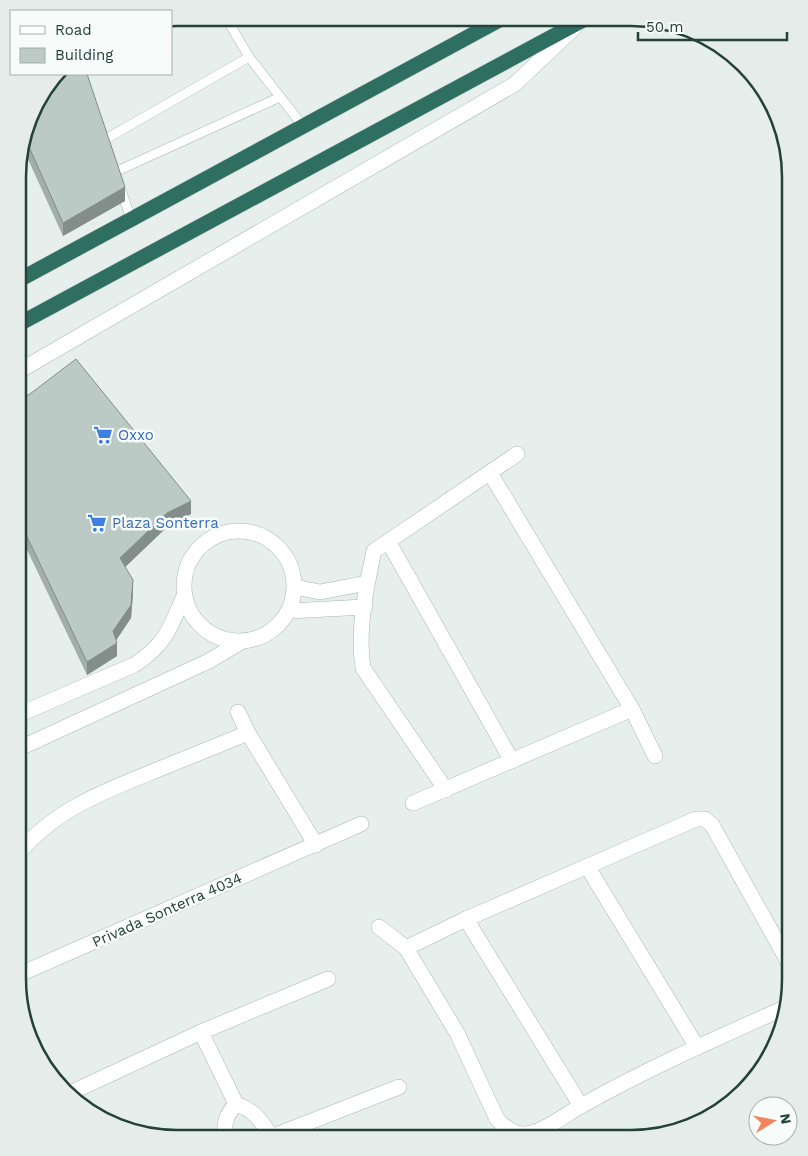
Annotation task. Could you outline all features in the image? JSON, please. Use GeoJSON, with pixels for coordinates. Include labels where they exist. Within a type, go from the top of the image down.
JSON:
{"type":"FeatureCollection","features":[{"type":"Feature","properties":{"kind":"highway"},"geometry":{"type":"LineString","coordinates":[[26,276],[488,26]]}},
{"type":"Feature","properties":{"kind":"highway"},"geometry":{"type":"LineString","coordinates":[[26,320],[571,26]]}},
{"type":"Feature","properties":{"kind":"street"},"geometry":{"type":"LineString","coordinates":[[26,366],[515,84],[576,26]]}},
{"type":"Feature","properties":{"kind":"street"},"geometry":{"type":"LineString","coordinates":[[446,790],[363,668],[360,648],[367,583],[374,551],[517,454]]}},
{"type":"Feature","properties":{"kind":"street"},"geometry":{"type":"LineString","coordinates":[[490,473],[632,709],[655,756]]}},
{"type":"Feature","properties":{"kind":"street"},"geometry":{"type":"LineString","coordinates":[[26,712],[134,665],[151,654],[166,637],[184,596],[186,571],[198,549],[210,538],[234,531],[259,534],[274,543],[285,555],[292,571],[295,587],[289,611],[281,623],[270,633],[256,640],[241,642],[221,640],[204,630],[191,614],[184,596]]}},
{"type":"Feature","properties":{"kind":"street"},"geometry":{"type":"LineString","coordinates":[[388,541],[512,762]]}},
{"type":"Feature","properties":{"kind":"street"},"geometry":{"type":"LineString","coordinates":[[295,587],[320,592],[367,583]]}},
{"type":"Feature","properties":{"kind":"street"},"geometry":{"type":"LineString","coordinates":[[289,611],[365,606]]}},
{"type":"Feature","properties":{"kind":"street"},"geometry":{"type":"LineString","coordinates":[[26,745],[209,661],[241,642]]}},
{"type":"Feature","properties":{"kind":"street"},"geometry":{"type":"LineString","coordinates":[[413,803],[632,709]]}},
{"type":"Feature","properties":{"kind":"street"},"geometry":{"type":"LineString","coordinates":[[238,712],[248,733],[316,845]]}},
{"type":"Feature","properties":{"kind":"street"},"geometry":{"type":"LineString","coordinates":[[26,846],[46,826],[67,810],[82,802],[248,733]]}},
{"type":"Feature","properties":{"kind":"street"},"geometry":{"type":"LineString","coordinates":[[406,948],[466,919],[687,822],[705,819],[716,831],[781,949]]}},
{"type":"Feature","properties":{"kind":"street","name":"Privada Sonterra 4034"},"geometry":{"type":"LineString","coordinates":[[26,972],[362,824]]}},
{"type":"Feature","properties":{"kind":"street"},"geometry":{"type":"LineString","coordinates":[[587,866],[697,1047]]}},
{"type":"Feature","properties":{"kind":"street"},"geometry":{"type":"LineString","coordinates":[[466,919],[582,1106]]}},
{"type":"Feature","properties":{"kind":"street"},"geometry":{"type":"LineString","coordinates":[[379,927],[406,948],[457,1033],[497,1119],[511,1130]]}},
{"type":"Feature","properties":{"kind":"street"},"geometry":{"type":"LineString","coordinates":[[76,1090],[201,1032],[328,979]]}},
{"type":"Feature","properties":{"kind":"street"},"geometry":{"type":"LineString","coordinates":[[547,1130],[582,1106],[697,1047],[778,1011]]}},
{"type":"Feature","properties":{"kind":"street"},"geometry":{"type":"LineString","coordinates":[[201,1032],[236,1104],[247,1108],[256,1115],[266,1130]]}},
{"type":"Feature","properties":{"kind":"street"},"geometry":{"type":"LineString","coordinates":[[291,1130],[399,1087]]}},
{"type":"Feature","properties":{"kind":"street"},"geometry":{"type":"LineString","coordinates":[[224,1130],[227,1113],[236,1104]]}},
{"type":"Feature","properties":{"kind":"lane"},"geometry":{"type":"LineString","coordinates":[[231,27],[249,57],[303,126]]}},
{"type":"Feature","properties":{"kind":"lane"},"geometry":{"type":"LineString","coordinates":[[102,129],[107,143],[249,57]]}},
{"type":"Feature","properties":{"kind":"lane"},"geometry":{"type":"LineString","coordinates":[[131,219],[114,168],[280,97]]}},
{"type":"Feature","properties":{"kind":"lane"},"geometry":{"type":"LineString","coordinates":[[26,400],[31,409],[33,423]]}},
{"type":"Feature","properties":{"kind":"building"},"geometry":{"type":"Polygon","coordinates":[[[67,75],[87,75],[125,187],[63,223],[29,148],[31,138],[46,102],[64,78],[67,75]]]}},
{"type":"Feature","properties":{"kind":"building","name":"Plaza Sonterra"},"geometry":{"type":"Polygon","coordinates":[[[76,359],[191,501],[167,513],[120,558],[133,580],[131,605],[113,631],[117,643],[87,662],[26,535],[26,397],[76,359]]]}},
{"type":"Feature","properties":{"kind":"place","name":"Oxxo"},"geometry":{"type":"Point","coordinates":[103,435]}},
{"type":"Feature","properties":{"kind":"place","name":"Plaza Sonterra"},"geometry":{"type":"Point","coordinates":[97,523]}}]}
